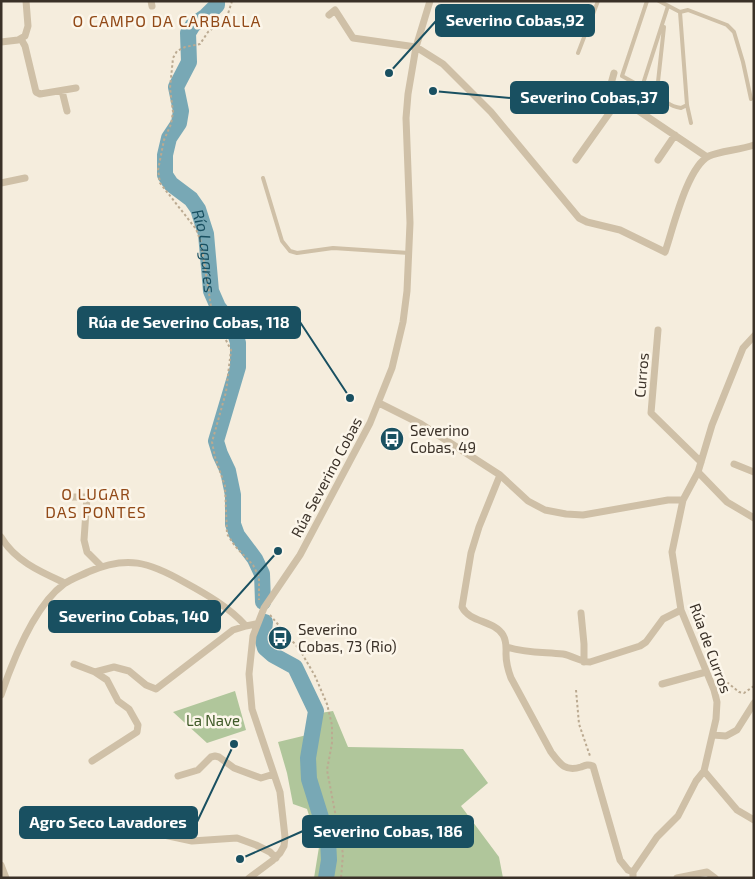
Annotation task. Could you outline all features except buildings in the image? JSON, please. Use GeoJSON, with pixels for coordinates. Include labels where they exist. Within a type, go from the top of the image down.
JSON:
{"type":"FeatureCollection","features":[{"type":"Feature","properties":{"kind":"street"},"geometry":{"type":"LineString","coordinates":[[1,42],[21,39],[25,36],[27,32],[26,1]]}},
{"type":"Feature","properties":{"kind":"street","name":"Rúa Severino Cobas"},"geometry":{"type":"LineString","coordinates":[[276,858],[284,846],[283,809],[274,774],[257,726],[250,692],[250,655],[256,624],[264,608],[310,537],[370,423],[392,368],[403,322],[407,291],[410,216],[406,118],[410,74],[430,1]]}},
{"type":"Feature","properties":{"kind":"street"},"geometry":{"type":"LineString","coordinates":[[328,15],[335,10],[353,38],[416,47],[443,64],[491,112],[579,218],[620,230],[665,252],[686,187],[694,172],[707,157],[743,150],[754,145]]}},
{"type":"Feature","properties":{"kind":"street"},"geometry":{"type":"LineString","coordinates":[[21,39],[25,46],[36,92],[40,94],[76,88]]}},
{"type":"Feature","properties":{"kind":"street"},"geometry":{"type":"LineString","coordinates":[[614,73],[609,91],[707,157]]}},
{"type":"Feature","properties":{"kind":"street"},"geometry":{"type":"LineString","coordinates":[[62,91],[67,111]]}},
{"type":"Feature","properties":{"kind":"street"},"geometry":{"type":"LineString","coordinates":[[576,160],[620,98]]}},
{"type":"Feature","properties":{"kind":"street"},"geometry":{"type":"LineString","coordinates":[[658,160],[675,135]]}},
{"type":"Feature","properties":{"kind":"street"},"geometry":{"type":"LineString","coordinates":[[1,183],[25,178]]}},
{"type":"Feature","properties":{"kind":"street","name":"Curros"},"geometry":{"type":"LineString","coordinates":[[658,330],[651,413],[701,462]]}},
{"type":"Feature","properties":{"kind":"street","name":"Rúa de Curros"},"geometry":{"type":"LineString","coordinates":[[593,767],[620,860],[633,875],[657,837],[678,816],[696,781],[704,772],[713,735],[717,702],[681,610],[672,552],[684,500],[698,472],[712,425],[743,348],[754,336]]}},
{"type":"Feature","properties":{"kind":"street"},"geometry":{"type":"LineString","coordinates":[[379,403],[415,420],[500,475],[534,505],[545,510],[583,515],[668,500],[684,500]]}},
{"type":"Feature","properties":{"kind":"street"},"geometry":{"type":"LineString","coordinates":[[734,464],[754,472]]}},
{"type":"Feature","properties":{"kind":"street"},"geometry":{"type":"LineString","coordinates":[[698,472],[727,502],[754,518]]}},
{"type":"Feature","properties":{"kind":"street"},"geometry":{"type":"LineString","coordinates":[[500,475],[470,553],[462,607],[464,612],[470,616],[498,629],[504,638],[511,678],[561,765],[570,769],[587,765],[593,767]]}},
{"type":"Feature","properties":{"kind":"street"},"geometry":{"type":"LineString","coordinates":[[71,497],[88,497],[84,540],[87,552],[101,566]]}},
{"type":"Feature","properties":{"kind":"street"},"geometry":{"type":"LineString","coordinates":[[1,537],[16,555],[31,567],[65,583]]}},
{"type":"Feature","properties":{"kind":"street"},"geometry":{"type":"LineString","coordinates":[[1,695],[13,661],[34,620],[52,595],[65,583],[113,562],[126,562],[163,570],[213,599],[237,616],[246,626]]}},
{"type":"Feature","properties":{"kind":"street"},"geometry":{"type":"LineString","coordinates":[[507,647],[524,651],[566,655],[584,662],[590,662],[640,646],[646,642],[663,619],[681,610]]}},
{"type":"Feature","properties":{"kind":"street"},"geometry":{"type":"LineString","coordinates":[[581,614],[584,662]]}},
{"type":"Feature","properties":{"kind":"street"},"geometry":{"type":"LineString","coordinates":[[96,672],[114,667],[128,671],[146,685],[156,689],[232,630],[256,624]]}},
{"type":"Feature","properties":{"kind":"street"},"geometry":{"type":"LineString","coordinates":[[74,664],[96,672],[107,680],[118,701],[129,709],[138,725],[136,732],[92,761]]}},
{"type":"Feature","properties":{"kind":"street"},"geometry":{"type":"LineString","coordinates":[[662,684],[706,672]]}},
{"type":"Feature","properties":{"kind":"street"},"geometry":{"type":"LineString","coordinates":[[713,735],[726,736],[736,730],[754,703]]}},
{"type":"Feature","properties":{"kind":"street"},"geometry":{"type":"LineString","coordinates":[[178,776],[198,770],[210,757],[215,756],[234,768],[261,778],[274,774]]}},
{"type":"Feature","properties":{"kind":"street"},"geometry":{"type":"LineString","coordinates":[[704,772],[737,810],[754,820]]}},
{"type":"Feature","properties":{"kind":"street"},"geometry":{"type":"LineString","coordinates":[[164,835],[192,841],[237,838],[270,852],[276,858],[249,878]]}},
{"type":"Feature","properties":{"kind":"street"},"geometry":{"type":"LineString","coordinates":[[1,865],[6,878]]}},
{"type":"Feature","properties":{"kind":"street"},"geometry":{"type":"LineString","coordinates":[[677,878],[707,872],[715,878]]}},
{"type":"Feature","properties":{"kind":"lane"},"geometry":{"type":"LineString","coordinates":[[578,53],[598,1]]}},
{"type":"Feature","properties":{"kind":"lane"},"geometry":{"type":"LineString","coordinates":[[646,1],[622,76],[642,87],[668,6]]}},
{"type":"Feature","properties":{"kind":"lane"},"geometry":{"type":"LineString","coordinates":[[659,1],[680,12],[688,10],[727,25],[734,32],[751,99]]}},
{"type":"Feature","properties":{"kind":"lane"},"geometry":{"type":"LineString","coordinates":[[680,12],[687,105],[691,123]]}},
{"type":"Feature","properties":{"kind":"lane"},"geometry":{"type":"LineString","coordinates":[[664,21],[658,91],[663,100],[672,107],[681,108],[687,105]]}},
{"type":"Feature","properties":{"kind":"lane"},"geometry":{"type":"LineString","coordinates":[[263,178],[282,241],[290,251],[297,253],[333,248],[409,252]]}},
{"type":"Feature","properties":{"kind":"path"},"geometry":{"type":"LineString","coordinates":[[232,1],[227,17],[208,32],[200,44],[177,51],[173,58],[170,88],[173,112],[171,124],[164,140],[158,170],[160,183],[196,229],[201,242],[212,312],[231,350],[226,392],[212,442],[225,486],[227,534],[235,546],[253,565],[259,577],[260,603]]}},
{"type":"Feature","properties":{"kind":"path"},"geometry":{"type":"LineString","coordinates":[[269,613],[300,650],[315,676],[327,704],[332,725],[332,743],[327,770],[343,854],[341,878]]}},
{"type":"Feature","properties":{"kind":"path"},"geometry":{"type":"LineString","coordinates":[[723,693],[728,683],[739,692],[744,693],[754,686]]}},
{"type":"Feature","properties":{"kind":"path"},"geometry":{"type":"LineString","coordinates":[[576,690],[580,724],[593,767]]}},
{"type":"Feature","properties":{"kind":"green space","name":"La Nave"},"geometry":{"type":"Polygon","coordinates":[[[235,691],[246,730],[207,743],[173,712],[235,691]]]}},
{"type":"Feature","properties":{"kind":"green space"},"geometry":{"type":"Polygon","coordinates":[[[333,711],[348,747],[463,749],[488,783],[461,806],[499,857],[503,878],[314,878],[319,847],[307,809],[293,804],[278,742],[307,735],[308,715],[333,711]]]}},
{"type":"Feature","properties":{"kind":"waterway","name":"Río Lagares"},"geometry":{"type":"LineString","coordinates":[[217,1],[217,5],[193,25],[188,33],[189,62],[176,87],[181,111],[179,123],[169,138],[165,155],[165,175],[171,184],[191,199],[198,209],[206,234],[211,291],[218,307],[233,326],[238,343],[238,367],[216,441],[228,471],[233,495],[233,524],[237,535],[255,559],[262,574],[263,602]]}},
{"type":"Feature","properties":{"kind":"waterway","name":"Río Lagares"},"geometry":{"type":"LineString","coordinates":[[265,622],[263,641],[265,648],[273,655],[295,667],[316,711],[308,758],[309,779],[328,840],[329,860],[326,878]]}},
{"type":"Feature","properties":{"kind":"place","name":"Severino Cobas,92"},"geometry":{"type":"Point","coordinates":[389,73]}},
{"type":"Feature","properties":{"kind":"place","name":"Severino Cobas,37"},"geometry":{"type":"Point","coordinates":[433,91]}},
{"type":"Feature","properties":{"kind":"place","name":"Rúa de Severino Cobas, 118"},"geometry":{"type":"Point","coordinates":[350,398]}},
{"type":"Feature","properties":{"kind":"place","name":"Severino Cobas, 49"},"geometry":{"type":"Point","coordinates":[392,439]}},
{"type":"Feature","properties":{"kind":"place","name":"Severino Cobas, 140"},"geometry":{"type":"Point","coordinates":[278,551]}},
{"type":"Feature","properties":{"kind":"place","name":"Severino Cobas, 73 (Rio)"},"geometry":{"type":"Point","coordinates":[280,638]}},
{"type":"Feature","properties":{"kind":"place","name":"Agro Seco Lavadores"},"geometry":{"type":"Point","coordinates":[234,744]}},
{"type":"Feature","properties":{"kind":"place","name":"Severino Cobas, 186"},"geometry":{"type":"Point","coordinates":[240,859]}},
{"type":"Feature","properties":{"kind":"district","name":"O CAMPO DA CARBALLA"},"geometry":{"type":"Point","coordinates":[167,20]}},
{"type":"Feature","properties":{"kind":"district","name":"O LUGAR DAS PONTES"},"geometry":{"type":"Point","coordinates":[96,502]}}]}
